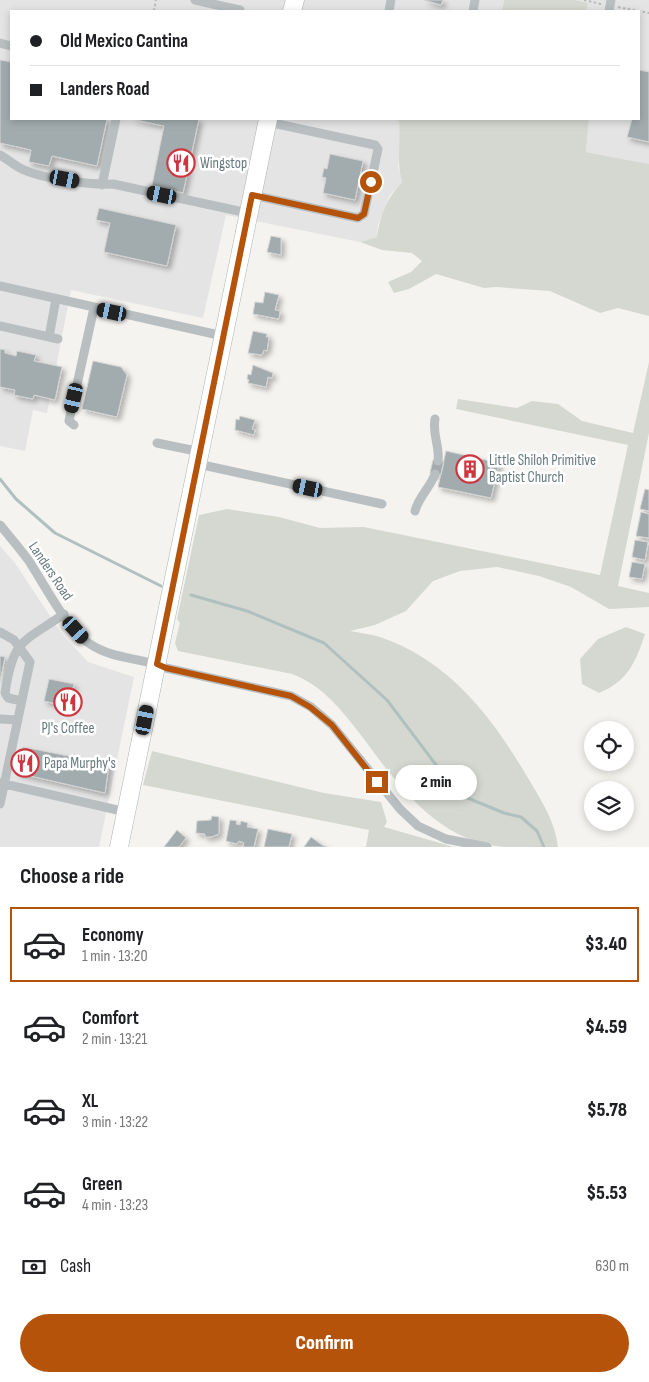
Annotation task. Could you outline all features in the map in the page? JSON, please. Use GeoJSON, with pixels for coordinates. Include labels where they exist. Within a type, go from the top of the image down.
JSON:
{"type":"FeatureCollection","features":[{"type":"Feature","properties":{"kind":"main road"},"geometry":{"type":"LineString","coordinates":[[119,847],[268,120]]}},
{"type":"Feature","properties":{"kind":"street"},"geometry":{"type":"LineString","coordinates":[[195,0],[236,10]]}},
{"type":"Feature","properties":{"kind":"street"},"geometry":{"type":"LineString","coordinates":[[102,185],[116,120]]}},
{"type":"Feature","properties":{"kind":"street"},"geometry":{"type":"LineString","coordinates":[[252,195],[358,218],[364,214],[378,149],[375,145],[268,120]]}},
{"type":"Feature","properties":{"kind":"street"},"geometry":{"type":"LineString","coordinates":[[0,155],[21,169],[35,173],[102,185],[113,184],[248,213]]}},
{"type":"Feature","properties":{"kind":"street"},"geometry":{"type":"LineString","coordinates":[[0,286],[224,336]]}},
{"type":"Feature","properties":{"kind":"street"},"geometry":{"type":"LineString","coordinates":[[48,337],[56,299]]}},
{"type":"Feature","properties":{"kind":"street"},"geometry":{"type":"LineString","coordinates":[[74,425],[71,423],[70,416],[94,308]]}},
{"type":"Feature","properties":{"kind":"street"},"geometry":{"type":"LineString","coordinates":[[0,326],[58,339]]}},
{"type":"Feature","properties":{"kind":"street"},"geometry":{"type":"LineString","coordinates":[[435,419],[433,430],[439,452],[438,461]]}},
{"type":"Feature","properties":{"kind":"street"},"geometry":{"type":"LineString","coordinates":[[157,443],[199,458],[382,504]]}},
{"type":"Feature","properties":{"kind":"street"},"geometry":{"type":"LineString","coordinates":[[415,511],[418,500],[429,488],[436,474]]}},
{"type":"Feature","properties":{"kind":"street","name":"Landers Road"},"geometry":{"type":"LineString","coordinates":[[0,526],[28,560],[64,614],[88,644],[111,656],[157,664],[166,668],[291,696],[310,707],[332,725],[400,809],[418,826],[446,839],[487,847]]}},
{"type":"Feature","properties":{"kind":"street"},"geometry":{"type":"LineString","coordinates":[[22,701],[8,698],[5,693],[12,658],[19,645],[64,614]]}},
{"type":"Feature","properties":{"kind":"street"},"geometry":{"type":"LineString","coordinates":[[0,632],[9,636],[19,645],[30,662],[2,784],[0,804]]}},
{"type":"Feature","properties":{"kind":"street"},"geometry":{"type":"LineString","coordinates":[[0,719],[18,720]]}},
{"type":"Feature","properties":{"kind":"street"},"geometry":{"type":"LineString","coordinates":[[2,784],[126,812]]}},
{"type":"Feature","properties":{"kind":"path"},"geometry":{"type":"LineString","coordinates":[[584,0],[598,3]]}},
{"type":"Feature","properties":{"kind":"path"},"geometry":{"type":"LineString","coordinates":[[624,8],[634,10]]}},
{"type":"Feature","properties":{"kind":"shaded area"},"geometry":{"type":"Polygon","coordinates":[[[0,0],[504,0],[502,10],[10,10],[10,120],[394,120],[399,121],[401,141],[398,167],[402,182],[390,195],[378,225],[377,237],[360,242],[226,215],[203,318],[71,290],[47,413],[33,410],[25,451],[0,446],[0,0]]]}},
{"type":"Feature","properties":{"kind":"shaded area"},"geometry":{"type":"Polygon","coordinates":[[[504,0],[575,0],[588,3],[586,10],[502,10],[504,0]]]}},
{"type":"Feature","properties":{"kind":"shaded area"},"geometry":{"type":"Polygon","coordinates":[[[575,0],[649,0],[649,164],[586,152],[589,120],[640,120],[640,10],[586,10],[588,3],[575,0]]]}},
{"type":"Feature","properties":{"kind":"shaded area"},"geometry":{"type":"Polygon","coordinates":[[[394,120],[589,120],[586,152],[649,164],[649,316],[618,308],[600,313],[550,291],[496,287],[484,288],[436,274],[409,289],[394,293],[388,282],[411,272],[422,261],[412,253],[382,250],[360,242],[377,237],[385,207],[392,194],[402,182],[399,167],[399,121],[394,120]]]}},
{"type":"Feature","properties":{"kind":"shaded area"},"geometry":{"type":"Polygon","coordinates":[[[649,362],[649,433],[618,586],[649,593],[649,607],[609,609],[571,587],[539,576],[497,567],[460,571],[433,581],[406,611],[375,625],[350,631],[380,637],[405,647],[448,676],[467,694],[500,734],[533,786],[551,820],[558,847],[504,847],[479,843],[457,834],[437,821],[402,788],[343,713],[312,684],[292,674],[178,651],[175,643],[180,623],[177,619],[199,515],[227,509],[279,517],[320,528],[364,527],[600,575],[628,445],[456,409],[458,399],[517,408],[532,401],[558,404],[582,421],[633,433],[649,362]]]}},
{"type":"Feature","properties":{"kind":"shaded area"},"geometry":{"type":"Polygon","coordinates":[[[0,546],[15,563],[62,634],[88,662],[134,677],[99,847],[0,847],[0,546]]]}},
{"type":"Feature","properties":{"kind":"shaded area"},"geometry":{"type":"Polygon","coordinates":[[[626,627],[645,634],[629,670],[617,683],[599,693],[582,684],[580,659],[598,639],[626,627]]]}},
{"type":"Feature","properties":{"kind":"shaded area"},"geometry":{"type":"Polygon","coordinates":[[[152,751],[324,793],[381,802],[387,822],[384,827],[454,847],[366,847],[369,830],[143,785],[152,751]]]}},
{"type":"Feature","properties":{"kind":"building"},"geometry":{"type":"Polygon","coordinates":[[[424,0],[443,0],[441,5],[424,0]]]}},
{"type":"Feature","properties":{"kind":"building"},"geometry":{"type":"Polygon","coordinates":[[[0,60],[10,62],[10,120],[107,120],[97,166],[52,156],[49,166],[29,162],[31,150],[0,143],[0,60]]]}},
{"type":"Feature","properties":{"kind":"building"},"geometry":{"type":"Polygon","coordinates":[[[640,70],[649,72],[649,142],[627,137],[632,120],[640,120],[640,70]]]}},
{"type":"Feature","properties":{"kind":"building"},"geometry":{"type":"Polygon","coordinates":[[[137,120],[199,120],[183,193],[152,185],[164,126],[137,120]]]}},
{"type":"Feature","properties":{"kind":"building"},"geometry":{"type":"Polygon","coordinates":[[[330,154],[363,161],[355,200],[323,193],[326,178],[322,177],[324,168],[327,169],[330,154]]]}},
{"type":"Feature","properties":{"kind":"building"},"geometry":{"type":"Polygon","coordinates":[[[99,208],[176,225],[167,266],[104,252],[110,223],[96,220],[99,208]]]}},
{"type":"Feature","properties":{"kind":"building"},"geometry":{"type":"Polygon","coordinates":[[[271,236],[281,238],[281,255],[267,252],[271,236]]]}},
{"type":"Feature","properties":{"kind":"building"},"geometry":{"type":"Polygon","coordinates":[[[265,292],[279,295],[275,310],[280,311],[279,319],[253,314],[255,302],[263,303],[265,292]]]}},
{"type":"Feature","properties":{"kind":"building"},"geometry":{"type":"Polygon","coordinates":[[[253,331],[267,334],[266,337],[269,337],[267,351],[264,350],[262,355],[248,353],[253,331]]]}},
{"type":"Feature","properties":{"kind":"building"},"geometry":{"type":"Polygon","coordinates":[[[0,349],[5,350],[5,353],[16,356],[17,351],[36,355],[34,361],[62,367],[55,400],[34,395],[33,399],[14,395],[15,390],[0,387],[0,349]]]}},
{"type":"Feature","properties":{"kind":"building"},"geometry":{"type":"Polygon","coordinates":[[[93,361],[121,367],[127,375],[117,417],[82,409],[93,361]]]}},
{"type":"Feature","properties":{"kind":"building"},"geometry":{"type":"Polygon","coordinates":[[[253,365],[273,373],[272,378],[268,377],[266,387],[248,383],[248,374],[251,375],[253,365]]]}},
{"type":"Feature","properties":{"kind":"building"},"geometry":{"type":"Polygon","coordinates":[[[240,416],[255,420],[252,429],[255,430],[254,435],[235,430],[236,419],[239,420],[240,416]]]}},
{"type":"Feature","properties":{"kind":"building","name":"Little Shiloh Primitive Baptist Church"},"geometry":{"type":"Polygon","coordinates":[[[446,451],[499,463],[491,498],[438,487],[446,451]]]}},
{"type":"Feature","properties":{"kind":"building"},"geometry":{"type":"Polygon","coordinates":[[[433,460],[444,462],[441,475],[430,473],[433,460]]]}},
{"type":"Feature","properties":{"kind":"building"},"geometry":{"type":"Polygon","coordinates":[[[645,489],[649,490],[649,511],[640,509],[645,489]]]}},
{"type":"Feature","properties":{"kind":"building"},"geometry":{"type":"Polygon","coordinates":[[[641,512],[649,514],[649,538],[636,536],[641,512]]]}},
{"type":"Feature","properties":{"kind":"building"},"geometry":{"type":"Polygon","coordinates":[[[635,540],[648,542],[645,560],[632,557],[635,540]]]}},
{"type":"Feature","properties":{"kind":"building"},"geometry":{"type":"Polygon","coordinates":[[[632,562],[645,564],[642,579],[629,577],[632,562]]]}},
{"type":"Feature","properties":{"kind":"building"},"geometry":{"type":"Polygon","coordinates":[[[0,656],[5,657],[0,681],[0,656]]]}},
{"type":"Feature","properties":{"kind":"building"},"geometry":{"type":"Polygon","coordinates":[[[49,679],[74,684],[69,707],[44,701],[49,679]]]}},
{"type":"Feature","properties":{"kind":"building"},"geometry":{"type":"Polygon","coordinates":[[[23,747],[109,764],[105,793],[17,773],[23,747]]]}},
{"type":"Feature","properties":{"kind":"building"},"geometry":{"type":"Polygon","coordinates":[[[212,816],[219,817],[219,834],[205,837],[205,834],[196,833],[197,821],[211,820],[212,816]]]}},
{"type":"Feature","properties":{"kind":"building"},"geometry":{"type":"Polygon","coordinates":[[[230,820],[237,821],[236,824],[240,825],[241,821],[248,823],[247,827],[258,829],[254,847],[243,847],[244,843],[239,841],[237,844],[226,841],[230,820]]]}},
{"type":"Feature","properties":{"kind":"building"},"geometry":{"type":"Polygon","coordinates":[[[268,829],[292,834],[289,847],[264,847],[268,829]]]}},
{"type":"Feature","properties":{"kind":"building"},"geometry":{"type":"Polygon","coordinates":[[[177,830],[186,838],[179,847],[164,847],[177,830]]]}},
{"type":"Feature","properties":{"kind":"building"},"geometry":{"type":"Polygon","coordinates":[[[311,837],[322,845],[327,847],[304,847],[311,837]]]}},
{"type":"Feature","properties":{"kind":"waterway"},"geometry":{"type":"LineString","coordinates":[[0,479],[16,499],[55,533],[161,586]]}},
{"type":"Feature","properties":{"kind":"waterway"},"geometry":{"type":"LineString","coordinates":[[191,595],[247,611],[324,643],[387,700],[458,794],[504,813],[521,817],[537,831],[544,847]]}},
{"type":"Feature","properties":{"kind":"place","name":"Wingstop"},"geometry":{"type":"Point","coordinates":[181,163]}},
{"type":"Feature","properties":{"kind":"place","name":"Little Shiloh Primitive Baptist Church"},"geometry":{"type":"Point","coordinates":[470,469]}},
{"type":"Feature","properties":{"kind":"place","name":"PJ's Coffee"},"geometry":{"type":"Point","coordinates":[68,702]}},
{"type":"Feature","properties":{"kind":"place","name":"Papa Murphy's"},"geometry":{"type":"Point","coordinates":[25,763]}},
{"type":"Feature","properties":{"kind":"route"},"geometry":{"type":"LineString","coordinates":[[371,182],[364,214],[358,218],[252,195],[157,664],[166,668],[265,688],[291,696],[310,707],[332,725],[377,782]]}}]}
